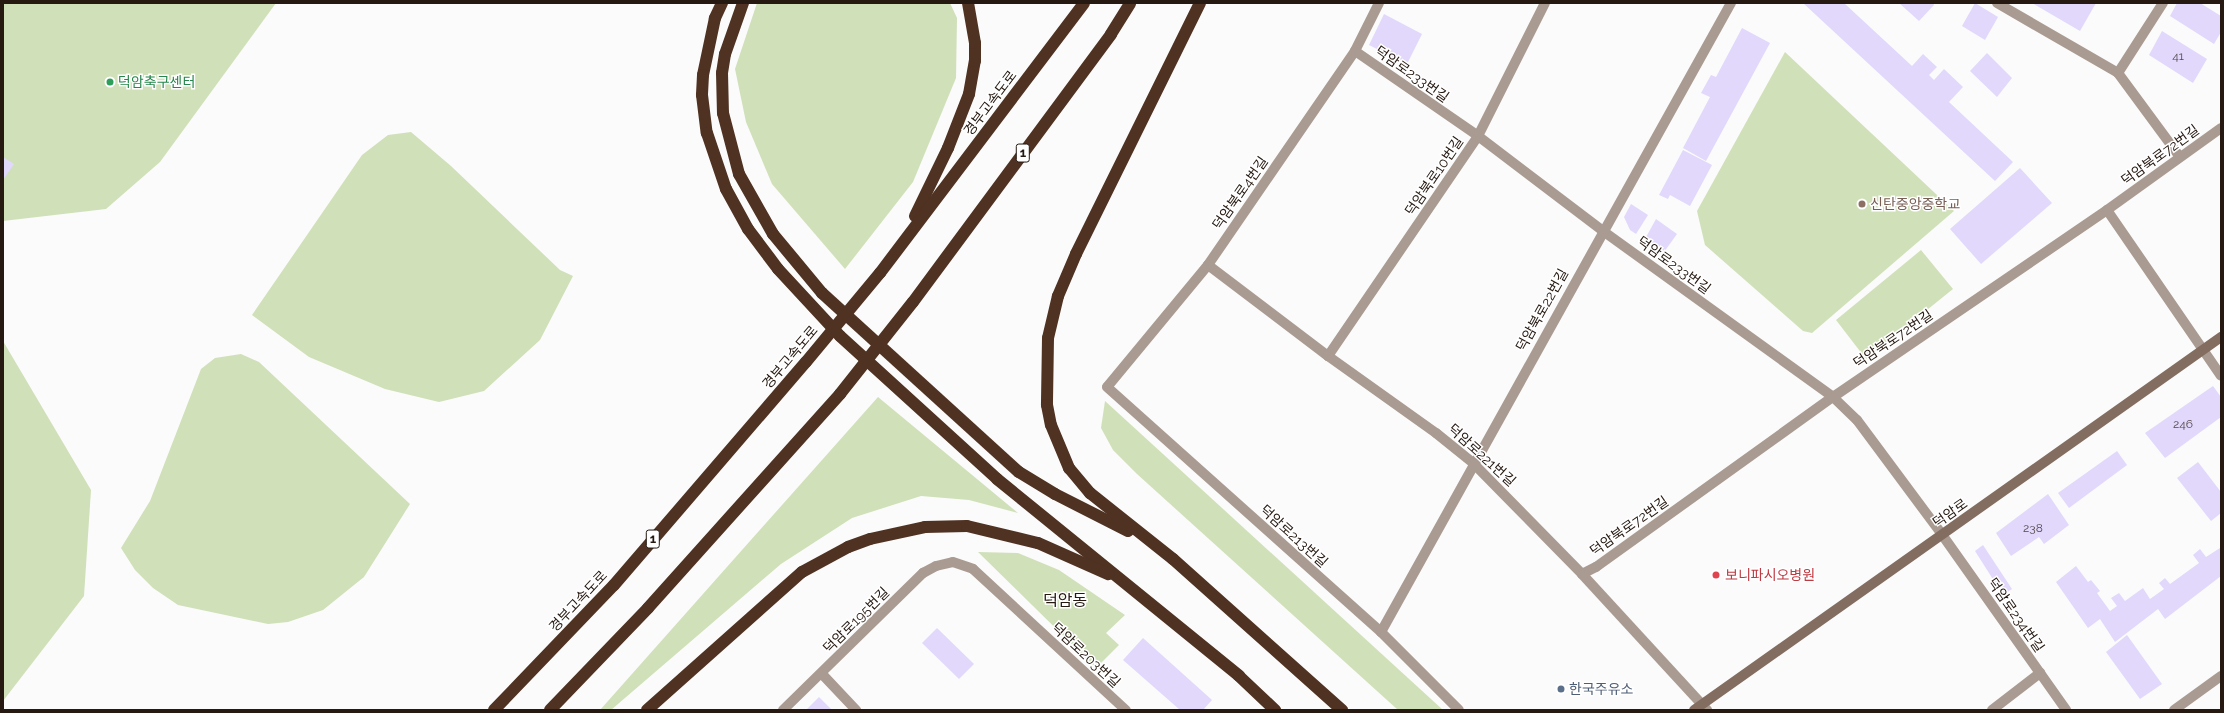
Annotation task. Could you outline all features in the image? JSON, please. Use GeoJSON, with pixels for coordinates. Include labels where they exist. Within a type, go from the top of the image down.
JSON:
{"type":"FeatureCollection","features":[{"type":"Feature","properties":{"kind":"highway"},"geometry":{"type":"LineString","coordinates":[[722,3],[715,18],[707,51],[702,95],[703,114],[718,170],[748,229],[796,291],[840,336],[997,479],[1239,676],[1275,710]]}},
{"type":"Feature","properties":{"kind":"highway"},"geometry":{"type":"LineString","coordinates":[[743,3],[725,54],[722,73],[723,113],[739,174],[760,214],[790,257],[828,298],[1020,472],[1054,494],[1130,532],[1173,559]]}},
{"type":"Feature","properties":{"kind":"highway"},"geometry":{"type":"LineString","coordinates":[[880,273],[921,206],[963,111],[975,61],[973,27],[968,3]]}},
{"type":"Feature","properties":{"kind":"highway","name":"경부고속도로"},"geometry":{"type":"LineString","coordinates":[[494,710],[614,585],[806,362],[880,273],[1084,3]]}},
{"type":"Feature","properties":{"kind":"highway","name":"1"},"geometry":{"type":"LineString","coordinates":[[550,710],[648,608],[840,394],[913,302],[1111,34],[1130,3]]}},
{"type":"Feature","properties":{"kind":"highway"},"geometry":{"type":"LineString","coordinates":[[1200,3],[1067,274],[1051,321],[1046,360],[1047,405],[1051,425],[1069,468],[1104,505],[1173,559],[1342,710]]}},
{"type":"Feature","properties":{"kind":"highway"},"geometry":{"type":"LineString","coordinates":[[647,710],[802,572],[848,546],[894,532],[925,527],[967,526],[1013,535],[1059,551],[1129,587]]}},
{"type":"Feature","properties":{"kind":"street","name":"덕암북로4번길"},"geometry":{"type":"LineString","coordinates":[[1107,387],[1208,265],[1355,52],[1379,3]]}},
{"type":"Feature","properties":{"kind":"street","name":"덕암북로10번길"},"geometry":{"type":"LineString","coordinates":[[1328,356],[1478,136],[1545,3]]}},
{"type":"Feature","properties":{"kind":"street","name":"덕암북로22번길"},"geometry":{"type":"LineString","coordinates":[[1381,632],[1473,463],[1731,3]]}},
{"type":"Feature","properties":{"kind":"street"},"geometry":{"type":"LineString","coordinates":[[1997,3],[2118,73],[2180,157]]}},
{"type":"Feature","properties":{"kind":"street"},"geometry":{"type":"LineString","coordinates":[[2118,73],[2163,3]]}},
{"type":"Feature","properties":{"kind":"street","name":"덕암로233번길"},"geometry":{"type":"LineString","coordinates":[[1355,52],[1478,136],[1603,231],[1833,397],[1857,420],[1943,536]]}},
{"type":"Feature","properties":{"kind":"street","name":"덕암북로72번길"},"geometry":{"type":"LineString","coordinates":[[1582,574],[1596,567],[1833,397],[2107,210],[2221,128]]}},
{"type":"Feature","properties":{"kind":"street"},"geometry":{"type":"LineString","coordinates":[[2107,210],[2221,376]]}},
{"type":"Feature","properties":{"kind":"street","name":"덕암로221번길"},"geometry":{"type":"LineString","coordinates":[[1208,265],[1328,356],[1436,432],[1473,463],[1582,574],[1701,708]]}},
{"type":"Feature","properties":{"kind":"street","name":"덕암로"},"geometry":{"type":"LineString","coordinates":[[1701,708],[2221,337]]}},
{"type":"Feature","properties":{"kind":"street","name":"덕암로213번길"},"geometry":{"type":"LineString","coordinates":[[1107,387],[1381,632],[1460,710]]}},
{"type":"Feature","properties":{"kind":"street","name":"덕암로234번길"},"geometry":{"type":"LineString","coordinates":[[1943,536],[2066,710]]}},
{"type":"Feature","properties":{"kind":"street","name":"덕암로195번길"},"geometry":{"type":"LineString","coordinates":[[856,710],[822,674],[923,573],[936,566],[953,562]]}},
{"type":"Feature","properties":{"kind":"street","name":"덕암로203번길"},"geometry":{"type":"LineString","coordinates":[[953,562],[973,569],[1126,710]]}},
{"type":"Feature","properties":{"kind":"street"},"geometry":{"type":"LineString","coordinates":[[1992,710],[2040,673]]}},
{"type":"Feature","properties":{"kind":"street"},"geometry":{"type":"LineString","coordinates":[[783,710],[822,674]]}},
{"type":"Feature","properties":{"kind":"street"},"geometry":{"type":"LineString","coordinates":[[2174,710],[2221,676]]}},
{"type":"Feature","properties":{"kind":"green space","name":"덕암축구센터"},"geometry":{"type":"Polygon","coordinates":[[[3,3],[276,3],[160,162],[106,209],[3,221],[3,3]]]}},
{"type":"Feature","properties":{"kind":"green space"},"geometry":{"type":"Polygon","coordinates":[[[757,3],[950,3],[957,18],[956,78],[913,182],[845,269],[772,184],[746,122],[735,69],[757,3]]]}},
{"type":"Feature","properties":{"kind":"green space"},"geometry":{"type":"Polygon","coordinates":[[[1785,52],[1954,211],[1812,333],[1803,331],[1705,245],[1697,211],[1785,52]]]}},
{"type":"Feature","properties":{"kind":"green space"},"geometry":{"type":"Polygon","coordinates":[[[411,132],[451,166],[560,270],[573,276],[540,340],[484,391],[439,402],[385,389],[309,357],[252,315],[362,155],[388,135],[411,132]]]}},
{"type":"Feature","properties":{"kind":"green space"},"geometry":{"type":"Polygon","coordinates":[[[1921,250],[1953,289],[1866,359],[1836,320],[1921,250]]]}},
{"type":"Feature","properties":{"kind":"green space"},"geometry":{"type":"Polygon","coordinates":[[[3,341],[91,490],[84,596],[3,701],[3,341]]]}},
{"type":"Feature","properties":{"kind":"green space"},"geometry":{"type":"Polygon","coordinates":[[[241,354],[259,362],[410,504],[364,577],[323,610],[288,622],[268,624],[178,605],[153,588],[135,570],[121,548],[150,501],[201,369],[215,358],[241,354]]]}},
{"type":"Feature","properties":{"kind":"green space"},"geometry":{"type":"Polygon","coordinates":[[[878,397],[1018,513],[969,500],[921,496],[852,518],[781,564],[611,710],[600,710],[878,397]]]}},
{"type":"Feature","properties":{"kind":"green space"},"geometry":{"type":"Polygon","coordinates":[[[1105,401],[1443,710],[1398,710],[1137,474],[1113,450],[1101,428],[1105,401]]]}},
{"type":"Feature","properties":{"kind":"green space"},"geometry":{"type":"Polygon","coordinates":[[[978,552],[1018,553],[1059,570],[1125,615],[1106,633],[1119,645],[1096,668],[978,552]]]}},
{"type":"Feature","properties":{"kind":"building"},"geometry":{"type":"Polygon","coordinates":[[[1803,3],[1844,3],[1912,66],[1923,54],[1937,67],[1929,75],[1934,80],[1944,69],[1963,87],[1949,102],[2013,162],[1995,181],[1803,3]]]}},
{"type":"Feature","properties":{"kind":"building"},"geometry":{"type":"Polygon","coordinates":[[[1899,3],[1933,3],[1934,5],[1919,21],[1899,3]]]}},
{"type":"Feature","properties":{"kind":"building"},"geometry":{"type":"Polygon","coordinates":[[[1975,3],[1998,17],[1985,40],[1962,26],[1975,3]]]}},
{"type":"Feature","properties":{"kind":"building"},"geometry":{"type":"Polygon","coordinates":[[[2032,3],[2096,3],[2080,31],[2032,3]]]}},
{"type":"Feature","properties":{"kind":"building"},"geometry":{"type":"Polygon","coordinates":[[[2177,3],[2200,3],[2221,16],[2221,32],[2214,44],[2170,16],[2177,3]]]}},
{"type":"Feature","properties":{"kind":"building"},"geometry":{"type":"Polygon","coordinates":[[[1384,14],[1422,34],[1407,64],[1369,45],[1384,14]]]}},
{"type":"Feature","properties":{"kind":"building"},"geometry":{"type":"Polygon","coordinates":[[[1742,28],[1770,43],[1706,161],[1683,148],[1710,97],[1701,93],[1711,75],[1716,77],[1742,28]]]}},
{"type":"Feature","properties":{"kind":"building"},"geometry":{"type":"Polygon","coordinates":[[[2162,31],[2207,59],[2193,83],[2149,55],[2162,31]]]}},
{"type":"Feature","properties":{"kind":"building"},"geometry":{"type":"Polygon","coordinates":[[[1987,53],[2012,78],[1997,97],[1970,71],[1987,53]]]}},
{"type":"Feature","properties":{"kind":"building"},"geometry":{"type":"Polygon","coordinates":[[[1683,150],[1712,165],[1690,206],[1670,195],[1668,199],[1659,195],[1683,150]]]}},
{"type":"Feature","properties":{"kind":"building"},"geometry":{"type":"Polygon","coordinates":[[[3,157],[14,164],[3,180],[3,157]]]}},
{"type":"Feature","properties":{"kind":"building"},"geometry":{"type":"Polygon","coordinates":[[[2020,168],[2052,203],[1981,264],[1950,229],[2020,168]]]}},
{"type":"Feature","properties":{"kind":"building"},"geometry":{"type":"Polygon","coordinates":[[[1631,204],[1648,215],[1636,234],[1630,230],[1624,217],[1631,204]]]}},
{"type":"Feature","properties":{"kind":"building"},"geometry":{"type":"Polygon","coordinates":[[[1656,219],[1677,234],[1664,252],[1645,239],[1656,219]]]}},
{"type":"Feature","properties":{"kind":"building"},"geometry":{"type":"Polygon","coordinates":[[[2213,386],[2221,397],[2221,417],[2165,458],[2145,433],[2213,386]]]}},
{"type":"Feature","properties":{"kind":"building"},"geometry":{"type":"Polygon","coordinates":[[[2117,451],[2127,465],[2069,508],[2058,493],[2117,451]]]}},
{"type":"Feature","properties":{"kind":"building"},"geometry":{"type":"Polygon","coordinates":[[[2198,462],[2221,492],[2221,513],[2211,521],[2177,478],[2198,462]]]}},
{"type":"Feature","properties":{"kind":"building"},"geometry":{"type":"Polygon","coordinates":[[[2048,494],[2069,525],[2044,544],[2039,537],[2011,556],[1996,533],[2048,494]]]}},
{"type":"Feature","properties":{"kind":"building"},"geometry":{"type":"Polygon","coordinates":[[[1983,545],[2012,589],[2003,595],[1975,551],[1983,545]]]}},
{"type":"Feature","properties":{"kind":"building"},"geometry":{"type":"Polygon","coordinates":[[[2220,548],[2221,576],[2165,619],[2158,609],[2115,642],[2100,619],[2088,628],[2056,582],[2076,566],[2088,582],[2091,580],[2100,591],[2097,593],[2110,611],[2117,606],[2111,598],[2119,593],[2125,601],[2143,588],[2150,599],[2164,589],[2159,583],[2165,578],[2170,584],[2199,563],[2193,555],[2200,549],[2206,557],[2220,548]]]}},
{"type":"Feature","properties":{"kind":"building"},"geometry":{"type":"Polygon","coordinates":[[[937,628],[974,664],[959,679],[922,643],[937,628]]]}},
{"type":"Feature","properties":{"kind":"building"},"geometry":{"type":"Polygon","coordinates":[[[2127,635],[2162,684],[2140,699],[2106,652],[2127,635]]]}},
{"type":"Feature","properties":{"kind":"building"},"geometry":{"type":"Polygon","coordinates":[[[1143,638],[1212,700],[1203,710],[1180,710],[1123,660],[1143,638]]]}},
{"type":"Feature","properties":{"kind":"building"},"geometry":{"type":"Polygon","coordinates":[[[819,697],[832,710],[806,710],[819,697]]]}},
{"type":"Feature","properties":{"kind":"place","name":"덕암축구센터"},"geometry":{"type":"Point","coordinates":[110,82]}},
{"type":"Feature","properties":{"kind":"place","name":"신탄중앙중학교"},"geometry":{"type":"Point","coordinates":[1862,204]}},
{"type":"Feature","properties":{"kind":"place","name":"보니파시오병원"},"geometry":{"type":"Point","coordinates":[1716,575]}},
{"type":"Feature","properties":{"kind":"place","name":"한국주유소"},"geometry":{"type":"Point","coordinates":[1561,689]}},
{"type":"Feature","properties":{"kind":"district","name":"덕암동"},"geometry":{"type":"Point","coordinates":[1065,601]}}]}
